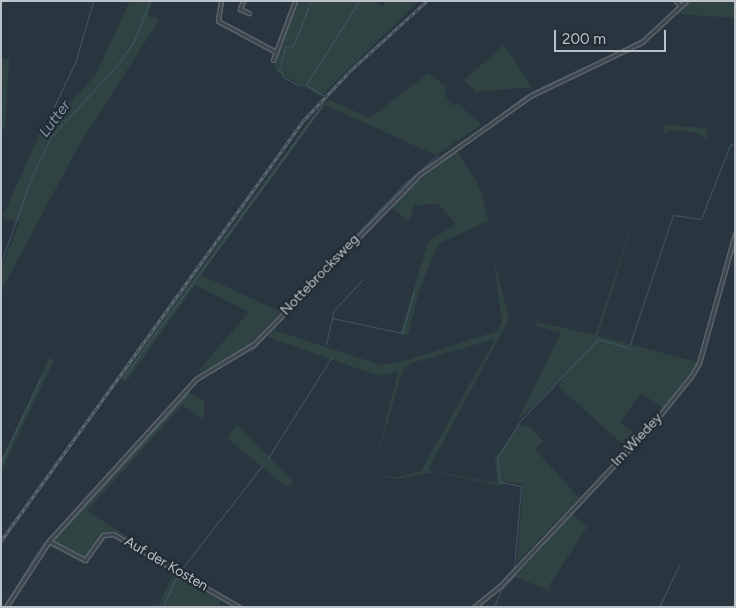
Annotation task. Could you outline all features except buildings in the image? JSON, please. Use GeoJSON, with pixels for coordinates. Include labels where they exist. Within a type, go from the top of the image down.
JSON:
{"type":"FeatureCollection","features":[{"type":"Feature","properties":{"kind":"street"},"geometry":{"type":"LineString","coordinates":[[221,1],[218,21],[276,52]]}},
{"type":"Feature","properties":{"kind":"street"},"geometry":{"type":"LineString","coordinates":[[243,1],[240,9],[249,13]]}},
{"type":"Feature","properties":{"kind":"street"},"geometry":{"type":"LineString","coordinates":[[273,60],[295,1]]}},
{"type":"Feature","properties":{"kind":"street"},"geometry":{"type":"LineString","coordinates":[[676,1],[681,6]]}},
{"type":"Feature","properties":{"kind":"street","name":"Nottebrocksweg"},"geometry":{"type":"LineString","coordinates":[[6,607],[49,541],[196,380],[254,344],[420,174],[530,96],[642,42],[686,1]]}},
{"type":"Feature","properties":{"kind":"street","name":"Im Wiedey"},"geometry":{"type":"LineString","coordinates":[[474,607],[508,578],[651,426],[692,375],[699,363],[735,234]]}},
{"type":"Feature","properties":{"kind":"street","name":"Auf der Kosten"},"geometry":{"type":"LineString","coordinates":[[49,541],[85,560],[103,535],[113,534],[239,607]]}},
{"type":"Feature","properties":{"kind":"green space"},"geometry":{"type":"Polygon","coordinates":[[[130,1],[152,1],[148,15],[159,20],[78,147],[1,291],[1,270],[19,223],[3,216],[44,123],[52,124],[96,74],[130,1]]]}},
{"type":"Feature","properties":{"kind":"green space"},"geometry":{"type":"Polygon","coordinates":[[[298,1],[374,1],[383,6],[386,1],[419,1],[321,96],[276,71],[274,66],[298,1]]]}},
{"type":"Feature","properties":{"kind":"green space"},"geometry":{"type":"Polygon","coordinates":[[[690,1],[735,1],[735,18],[678,14],[690,1]]]}},
{"type":"Feature","properties":{"kind":"green space"},"geometry":{"type":"Polygon","coordinates":[[[504,45],[532,87],[476,92],[464,80],[504,45]]]}},
{"type":"Feature","properties":{"kind":"green space"},"geometry":{"type":"Polygon","coordinates":[[[1,59],[9,59],[5,129],[1,129],[1,59]]]}},
{"type":"Feature","properties":{"kind":"green space"},"geometry":{"type":"Polygon","coordinates":[[[429,73],[447,88],[444,92],[454,106],[457,103],[481,125],[436,155],[325,105],[201,275],[281,312],[245,349],[201,372],[199,370],[249,312],[195,285],[126,382],[120,378],[322,103],[329,100],[370,118],[429,73]]]}},
{"type":"Feature","properties":{"kind":"green space"},"geometry":{"type":"Polygon","coordinates":[[[665,125],[706,128],[708,139],[694,132],[669,130],[664,135],[665,125]]]}},
{"type":"Feature","properties":{"kind":"green space"},"geometry":{"type":"Polygon","coordinates":[[[456,149],[480,188],[488,221],[438,244],[419,292],[408,335],[400,334],[428,242],[456,224],[438,204],[414,205],[409,222],[390,206],[456,149]]]}},
{"type":"Feature","properties":{"kind":"green space"},"geometry":{"type":"Polygon","coordinates":[[[638,206],[598,336],[697,362],[663,408],[641,393],[620,422],[637,436],[627,448],[558,386],[566,375],[518,420],[561,333],[536,326],[537,322],[595,335],[638,206]]]}},
{"type":"Feature","properties":{"kind":"green space"},"geometry":{"type":"Polygon","coordinates":[[[493,256],[509,319],[428,470],[497,483],[495,458],[519,425],[530,427],[543,441],[535,449],[579,498],[517,562],[523,484],[505,482],[501,486],[434,472],[397,479],[376,475],[397,477],[421,471],[495,339],[411,363],[403,369],[375,466],[398,371],[380,376],[267,337],[274,330],[381,365],[404,361],[498,331],[502,320],[493,256]]]}},
{"type":"Feature","properties":{"kind":"green space"},"geometry":{"type":"Polygon","coordinates":[[[49,358],[54,360],[1,472],[1,461],[49,358]]]}},
{"type":"Feature","properties":{"kind":"green space"},"geometry":{"type":"Polygon","coordinates":[[[189,392],[204,401],[204,420],[182,405],[87,511],[237,607],[221,601],[218,607],[158,607],[173,574],[114,532],[103,534],[83,564],[49,546],[189,392]]]}},
{"type":"Feature","properties":{"kind":"green space"},"geometry":{"type":"Polygon","coordinates":[[[237,424],[293,481],[287,487],[227,438],[237,424]]]}},
{"type":"Feature","properties":{"kind":"green space"},"geometry":{"type":"Polygon","coordinates":[[[572,514],[587,527],[548,587],[556,593],[515,577],[572,514]]]}},
{"type":"Feature","properties":{"kind":"waterway"},"geometry":{"type":"LineString","coordinates":[[45,126],[76,60],[93,1]]}},
{"type":"Feature","properties":{"kind":"waterway","name":"Lutter"},"geometry":{"type":"LineString","coordinates":[[1,263],[32,176],[51,137],[118,64],[134,41],[150,1]]}},
{"type":"Feature","properties":{"kind":"waterway"},"geometry":{"type":"LineString","coordinates":[[279,70],[285,47],[293,46],[311,1]]}},
{"type":"Feature","properties":{"kind":"waterway"},"geometry":{"type":"LineString","coordinates":[[323,95],[306,85],[359,1]]}},
{"type":"Feature","properties":{"kind":"waterway"},"geometry":{"type":"LineString","coordinates":[[662,21],[676,7]]}},
{"type":"Feature","properties":{"kind":"waterway"},"geometry":{"type":"LineString","coordinates":[[655,28],[660,23]]}},
{"type":"Feature","properties":{"kind":"waterway"},"geometry":{"type":"LineString","coordinates":[[610,55],[645,37]]}},
{"type":"Feature","properties":{"kind":"waterway"},"geometry":{"type":"LineString","coordinates":[[531,92],[604,58]]}},
{"type":"Feature","properties":{"kind":"waterway"},"geometry":{"type":"LineString","coordinates":[[561,83],[606,62]]}},
{"type":"Feature","properties":{"kind":"waterway"},"geometry":{"type":"LineString","coordinates":[[281,71],[283,77],[300,86]]}},
{"type":"Feature","properties":{"kind":"waterway"},"geometry":{"type":"LineString","coordinates":[[503,112],[526,95]]}},
{"type":"Feature","properties":{"kind":"waterway"},"geometry":{"type":"LineString","coordinates":[[518,107],[535,95]]}},
{"type":"Feature","properties":{"kind":"waterway"},"geometry":{"type":"LineString","coordinates":[[123,378],[323,104]]}},
{"type":"Feature","properties":{"kind":"waterway"},"geometry":{"type":"LineString","coordinates":[[630,344],[673,215],[701,219],[730,145],[735,144]]}},
{"type":"Feature","properties":{"kind":"waterway"},"geometry":{"type":"LineString","coordinates":[[320,273],[401,187],[438,155]]}},
{"type":"Feature","properties":{"kind":"waterway"},"geometry":{"type":"LineString","coordinates":[[308,285],[316,277]]}},
{"type":"Feature","properties":{"kind":"waterway"},"geometry":{"type":"LineString","coordinates":[[326,344],[334,310],[363,279]]}},
{"type":"Feature","properties":{"kind":"waterway"},"geometry":{"type":"LineString","coordinates":[[282,312],[304,289]]}},
{"type":"Feature","properties":{"kind":"waterway"},"geometry":{"type":"LineString","coordinates":[[332,318],[402,333],[414,291]]}},
{"type":"Feature","properties":{"kind":"waterway"},"geometry":{"type":"LineString","coordinates":[[250,352],[300,300]]}},
{"type":"Feature","properties":{"kind":"waterway"},"geometry":{"type":"LineString","coordinates":[[514,568],[521,486],[500,482],[497,459],[520,421],[598,339],[629,348]]}},
{"type":"Feature","properties":{"kind":"waterway"},"geometry":{"type":"LineString","coordinates":[[268,458],[331,358]]}},
{"type":"Feature","properties":{"kind":"waterway"},"geometry":{"type":"LineString","coordinates":[[1,462],[42,375]]}},
{"type":"Feature","properties":{"kind":"waterway"},"geometry":{"type":"LineString","coordinates":[[53,541],[187,394]]}},
{"type":"Feature","properties":{"kind":"waterway"},"geometry":{"type":"LineString","coordinates":[[181,570],[262,466]]}},
{"type":"Feature","properties":{"kind":"waterway"},"geometry":{"type":"LineString","coordinates":[[515,568],[587,491]]}},
{"type":"Feature","properties":{"kind":"waterway"},"geometry":{"type":"LineString","coordinates":[[3,607],[44,542]]}},
{"type":"Feature","properties":{"kind":"waterway"},"geometry":{"type":"LineString","coordinates":[[659,607],[679,565]]}},
{"type":"Feature","properties":{"kind":"waterway"},"geometry":{"type":"LineString","coordinates":[[494,607],[501,590],[516,574]]}},
{"type":"Feature","properties":{"kind":"waterway"},"geometry":{"type":"LineString","coordinates":[[163,607],[177,576]]}},
{"type":"Feature","properties":{"kind":"waterway"},"geometry":{"type":"LineString","coordinates":[[9,607],[11,602]]}},
{"type":"Feature","properties":{"kind":"railway"},"geometry":{"type":"LineString","coordinates":[[1,541],[303,121],[350,71],[427,1]]}}]}
